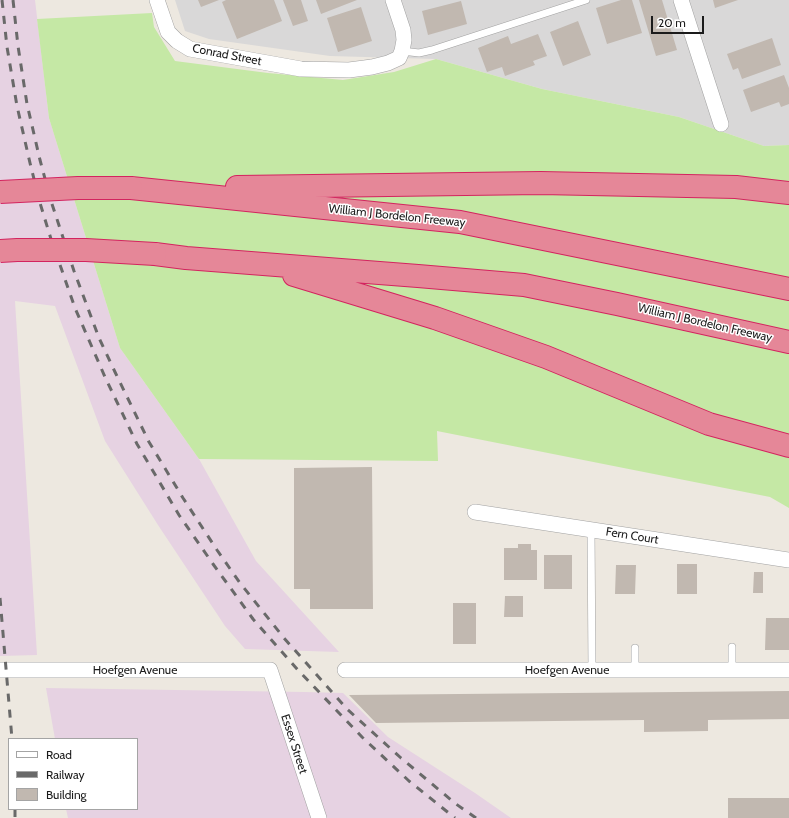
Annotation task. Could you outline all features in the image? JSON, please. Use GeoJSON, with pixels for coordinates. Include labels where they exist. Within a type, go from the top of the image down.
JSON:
{"type":"FeatureCollection","features":[{"type":"Feature","properties":{"kind":"highway"},"geometry":{"type":"LineString","coordinates":[[131,188],[541,183],[736,187],[789,193]]}},
{"type":"Feature","properties":{"kind":"highway","name":"William J Bordelon Freeway"},"geometry":{"type":"LineString","coordinates":[[0,192],[78,188],[131,188],[460,222],[789,289]]}},
{"type":"Feature","properties":{"kind":"highway","name":"William J Bordelon Freeway"},"geometry":{"type":"LineString","coordinates":[[0,251],[86,250],[155,254],[186,258],[524,285],[789,342]]}},
{"type":"Feature","properties":{"kind":"highway"},"geometry":{"type":"LineString","coordinates":[[255,263],[435,318],[546,358],[710,424],[789,446]]}},
{"type":"Feature","properties":{"kind":"street","name":"Conrad Street"},"geometry":{"type":"LineString","coordinates":[[157,0],[168,32],[177,41],[190,49],[301,69],[349,70],[372,67],[393,61],[398,58],[402,51]]}},
{"type":"Feature","properties":{"kind":"street"},"geometry":{"type":"LineString","coordinates":[[393,0],[403,30],[404,40],[402,51]]}},
{"type":"Feature","properties":{"kind":"street"},"geometry":{"type":"LineString","coordinates":[[681,0],[721,124]]}},
{"type":"Feature","properties":{"kind":"street","name":"Fern Court"},"geometry":{"type":"LineString","coordinates":[[475,512],[591,530],[661,543],[789,560]]}},
{"type":"Feature","properties":{"kind":"street","name":"Hoefgen Avenue"},"geometry":{"type":"LineString","coordinates":[[0,670],[270,670]]}},
{"type":"Feature","properties":{"kind":"street","name":"Essex Street"},"geometry":{"type":"LineString","coordinates":[[270,670],[319,818]]}},
{"type":"Feature","properties":{"kind":"street","name":"Hoefgen Avenue"},"geometry":{"type":"LineString","coordinates":[[345,670],[789,670]]}},
{"type":"Feature","properties":{"kind":"lane"},"geometry":{"type":"LineString","coordinates":[[402,51],[419,53],[432,50],[586,0]]}},
{"type":"Feature","properties":{"kind":"lane"},"geometry":{"type":"LineString","coordinates":[[591,530],[592,670]]}},
{"type":"Feature","properties":{"kind":"lane"},"geometry":{"type":"LineString","coordinates":[[732,647],[732,670]]}},
{"type":"Feature","properties":{"kind":"lane"},"geometry":{"type":"LineString","coordinates":[[635,648],[635,670]]}},
{"type":"Feature","properties":{"kind":"shaded area"},"geometry":{"type":"Polygon","coordinates":[[[0,0],[35,0],[49,118],[120,348],[199,459],[256,561],[339,652],[245,649],[225,626],[158,525],[105,441],[55,306],[15,301],[37,655],[0,656],[0,0]]]}},
{"type":"Feature","properties":{"kind":"shaded area"},"geometry":{"type":"Polygon","coordinates":[[[175,0],[789,0],[789,145],[764,146],[679,117],[542,89],[436,59],[330,56],[209,39],[185,31],[175,0]]]}},
{"type":"Feature","properties":{"kind":"shaded area"},"geometry":{"type":"Polygon","coordinates":[[[46,688],[343,693],[388,737],[511,818],[68,818],[66,810],[138,810],[138,738],[55,738],[46,688]]]}},
{"type":"Feature","properties":{"kind":"green space"},"geometry":{"type":"Polygon","coordinates":[[[152,13],[154,27],[175,61],[268,73],[343,80],[394,72],[436,59],[542,89],[679,117],[764,146],[789,145],[789,508],[770,497],[437,431],[438,461],[199,459],[120,348],[49,118],[37,19],[152,13]]]}},
{"type":"Feature","properties":{"kind":"building"},"geometry":{"type":"Polygon","coordinates":[[[198,0],[219,0],[201,7],[198,0]]]}},
{"type":"Feature","properties":{"kind":"building"},"geometry":{"type":"Polygon","coordinates":[[[226,0],[274,0],[282,21],[237,39],[222,2],[226,0]]]}},
{"type":"Feature","properties":{"kind":"building"},"geometry":{"type":"Polygon","coordinates":[[[283,0],[301,0],[308,21],[293,26],[283,0]]]}},
{"type":"Feature","properties":{"kind":"building"},"geometry":{"type":"Polygon","coordinates":[[[316,0],[357,0],[321,14],[316,0]]]}},
{"type":"Feature","properties":{"kind":"building"},"geometry":{"type":"Polygon","coordinates":[[[621,0],[632,0],[642,33],[607,44],[596,8],[621,0]]]}},
{"type":"Feature","properties":{"kind":"building"},"geometry":{"type":"Polygon","coordinates":[[[639,0],[662,0],[677,50],[656,56],[639,0]]]}},
{"type":"Feature","properties":{"kind":"building"},"geometry":{"type":"Polygon","coordinates":[[[713,0],[738,0],[715,8],[713,0]]]}},
{"type":"Feature","properties":{"kind":"building"},"geometry":{"type":"Polygon","coordinates":[[[461,1],[467,24],[428,35],[422,11],[461,1]]]}},
{"type":"Feature","properties":{"kind":"building"},"geometry":{"type":"Polygon","coordinates":[[[361,7],[372,41],[338,52],[327,18],[361,7]]]}},
{"type":"Feature","properties":{"kind":"building"},"geometry":{"type":"Polygon","coordinates":[[[578,21],[591,55],[563,66],[550,32],[578,21]]]}},
{"type":"Feature","properties":{"kind":"building"},"geometry":{"type":"Polygon","coordinates":[[[538,34],[547,56],[533,61],[535,65],[505,76],[502,67],[487,72],[478,48],[508,36],[511,44],[538,34]]]}},
{"type":"Feature","properties":{"kind":"building"},"geometry":{"type":"Polygon","coordinates":[[[772,38],[781,65],[742,79],[738,68],[733,70],[727,54],[772,38]]]}},
{"type":"Feature","properties":{"kind":"building"},"geometry":{"type":"Polygon","coordinates":[[[784,75],[789,88],[789,104],[781,107],[779,102],[751,112],[743,90],[784,75]]]}},
{"type":"Feature","properties":{"kind":"building"},"geometry":{"type":"Polygon","coordinates":[[[372,467],[373,609],[310,609],[310,589],[294,589],[294,468],[372,467]]]}},
{"type":"Feature","properties":{"kind":"building"},"geometry":{"type":"Polygon","coordinates":[[[518,544],[531,544],[531,550],[537,550],[537,580],[504,580],[504,548],[518,548],[518,544]]]}},
{"type":"Feature","properties":{"kind":"building"},"geometry":{"type":"Polygon","coordinates":[[[544,555],[572,555],[572,589],[544,589],[544,555]]]}},
{"type":"Feature","properties":{"kind":"building"},"geometry":{"type":"Polygon","coordinates":[[[677,564],[697,564],[697,594],[677,594],[677,564]]]}},
{"type":"Feature","properties":{"kind":"building"},"geometry":{"type":"Polygon","coordinates":[[[616,565],[636,565],[635,594],[615,594],[616,565]]]}},
{"type":"Feature","properties":{"kind":"building"},"geometry":{"type":"Polygon","coordinates":[[[754,572],[763,572],[763,593],[753,593],[754,572]]]}},
{"type":"Feature","properties":{"kind":"building"},"geometry":{"type":"Polygon","coordinates":[[[505,596],[523,596],[523,617],[504,617],[505,596]]]}},
{"type":"Feature","properties":{"kind":"building"},"geometry":{"type":"Polygon","coordinates":[[[453,603],[476,603],[476,644],[453,644],[453,603]]]}},
{"type":"Feature","properties":{"kind":"building"},"geometry":{"type":"Polygon","coordinates":[[[766,618],[789,618],[789,650],[765,650],[766,618]]]}},
{"type":"Feature","properties":{"kind":"building"},"geometry":{"type":"Polygon","coordinates":[[[789,691],[789,719],[708,720],[708,731],[644,732],[644,720],[376,723],[349,695],[789,691]]]}},
{"type":"Feature","properties":{"kind":"building"},"geometry":{"type":"Polygon","coordinates":[[[728,798],[789,798],[789,818],[728,818],[728,798]]]}},
{"type":"Feature","properties":{"kind":"railway"},"geometry":{"type":"LineString","coordinates":[[2,0],[7,47],[17,106],[40,203],[75,308],[105,377],[137,444],[179,515],[253,619],[298,670],[362,737],[409,781],[455,818]]}},
{"type":"Feature","properties":{"kind":"railway"},"geometry":{"type":"LineString","coordinates":[[13,0],[27,104],[51,201],[74,271],[99,338],[149,442],[217,550],[240,583],[284,638],[347,709],[401,758],[456,804],[476,818]]}},
{"type":"Feature","properties":{"kind":"railway"},"geometry":{"type":"LineString","coordinates":[[0,598],[12,738]]}},
{"type":"Feature","properties":{"kind":"railway"},"geometry":{"type":"LineString","coordinates":[[15,810],[15,818]]}}]}
